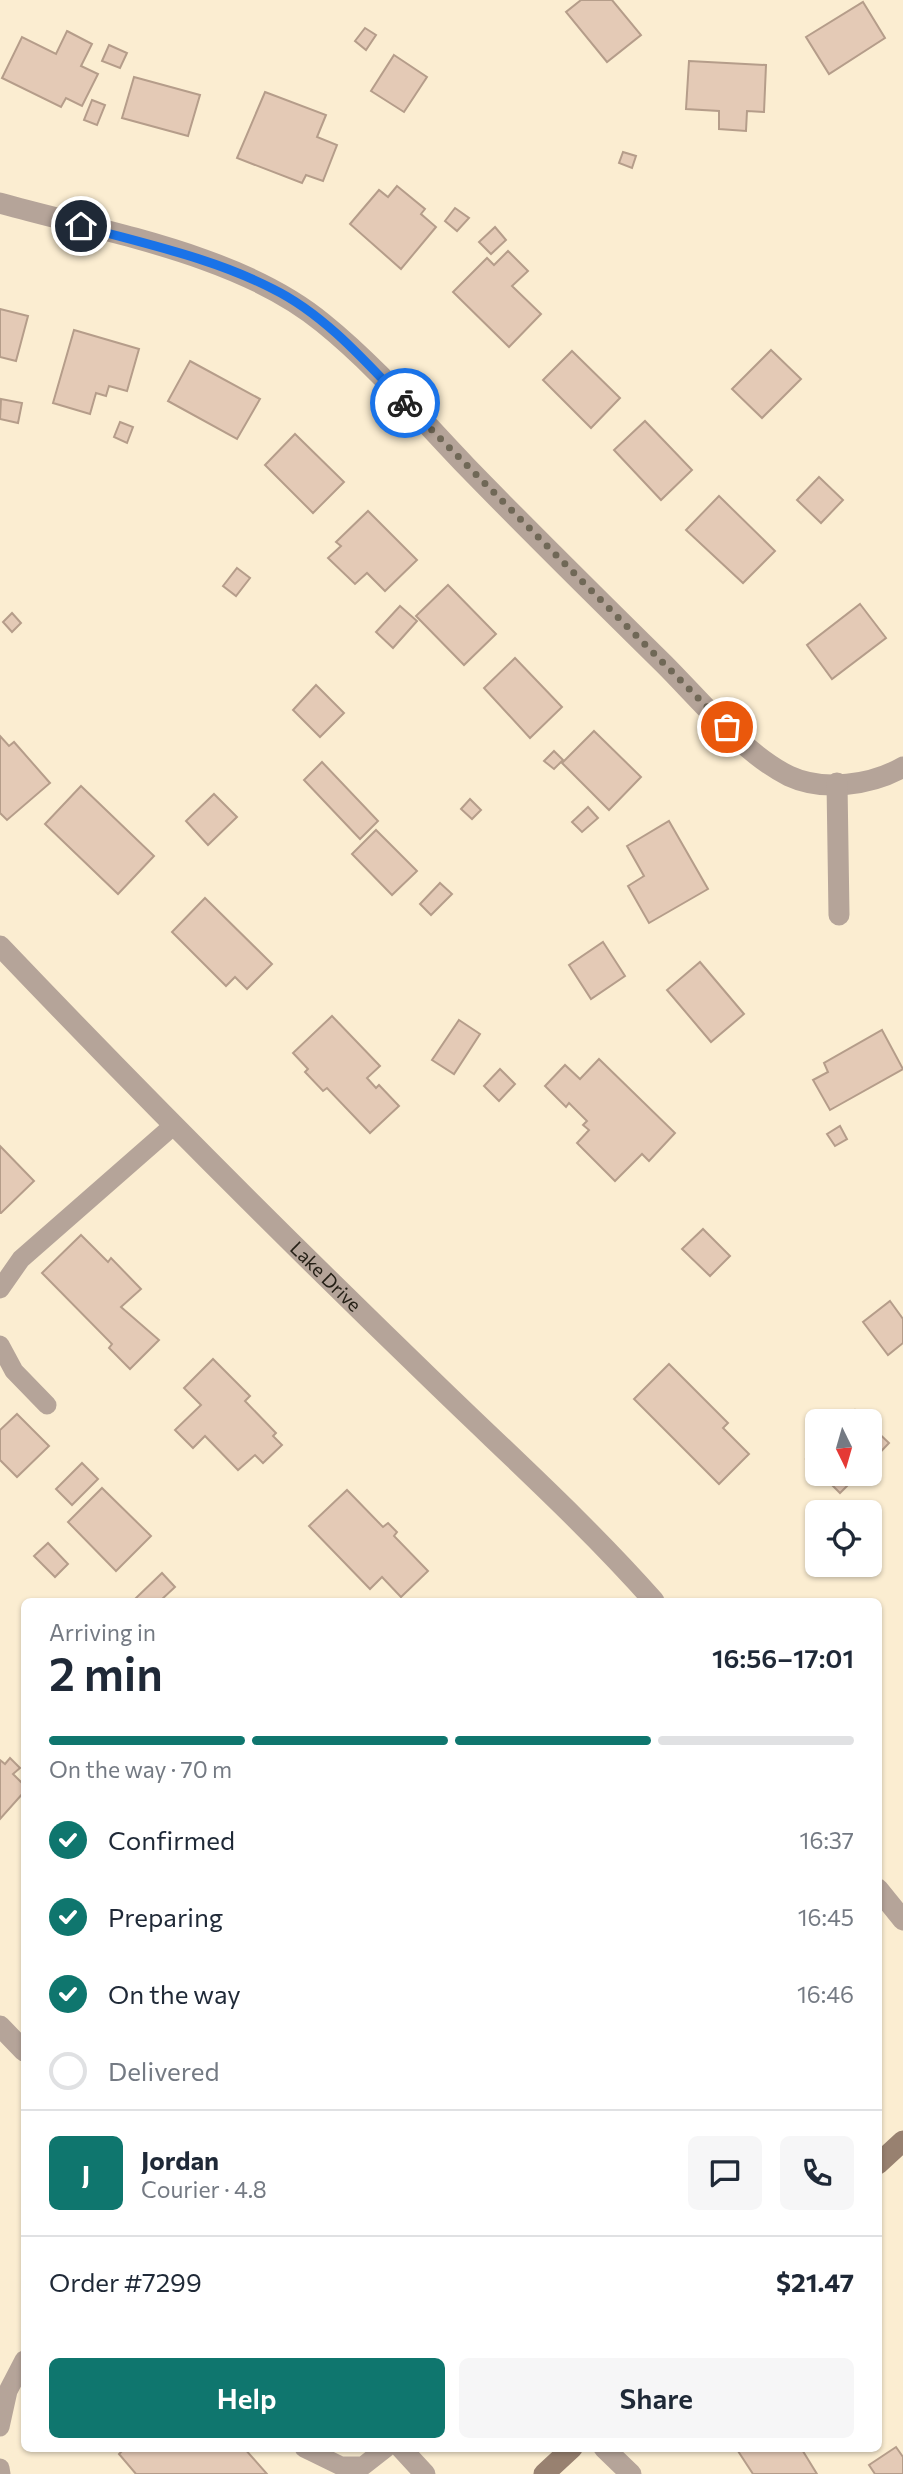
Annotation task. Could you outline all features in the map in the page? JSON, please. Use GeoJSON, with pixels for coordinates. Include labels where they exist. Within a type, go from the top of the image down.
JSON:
{"type":"FeatureCollection","features":[{"type":"Feature","properties":{"kind":"main road"},"geometry":{"type":"LineString","coordinates":[[882,2160],[903,2141]]}},
{"type":"Feature","properties":{"kind":"main road"},"geometry":{"type":"LineString","coordinates":[[544,2474],[568,2452]]}},
{"type":"Feature","properties":{"kind":"street"},"geometry":{"type":"LineString","coordinates":[[0,203],[224,268],[274,289],[324,323],[745,745],[790,776],[849,785],[889,775],[903,767]]}},
{"type":"Feature","properties":{"kind":"street"},"geometry":{"type":"LineString","coordinates":[[837,783],[839,915]]}},
{"type":"Feature","properties":{"kind":"street","name":"Lake Drive"},"geometry":{"type":"LineString","coordinates":[[0,946],[174,1125],[433,1381],[596,1535],[651,1598]]}},
{"type":"Feature","properties":{"kind":"street"},"geometry":{"type":"LineString","coordinates":[[882,1894],[903,1920]]}},
{"type":"Feature","properties":{"kind":"street"},"geometry":{"type":"LineString","coordinates":[[0,2026],[21,2048]]}},
{"type":"Feature","properties":{"kind":"street"},"geometry":{"type":"LineString","coordinates":[[405,2452],[425,2474]]}},
{"type":"Feature","properties":{"kind":"street"},"geometry":{"type":"LineString","coordinates":[[608,2452],[631,2474]]}},
{"type":"Feature","properties":{"kind":"lane"},"geometry":{"type":"LineString","coordinates":[[0,1289],[22,1259],[174,1125]]}},
{"type":"Feature","properties":{"kind":"lane"},"geometry":{"type":"LineString","coordinates":[[0,1345],[14,1371],[47,1405]]}},
{"type":"Feature","properties":{"kind":"lane"},"geometry":{"type":"LineString","coordinates":[[0,2427],[8,2391],[21,2366]]}},
{"type":"Feature","properties":{"kind":"lane"},"geometry":{"type":"LineString","coordinates":[[312,2452],[341,2466],[363,2466],[381,2452]]}},
{"type":"Feature","properties":{"kind":"lane"},"geometry":{"type":"LineString","coordinates":[[0,2468],[1,2474]]}},
{"type":"Feature","properties":{"kind":"building"},"geometry":{"type":"Polygon","coordinates":[[[581,0],[612,0],[641,35],[607,62],[566,12],[581,0]]]}},
{"type":"Feature","properties":{"kind":"building"},"geometry":{"type":"Polygon","coordinates":[[[863,2],[885,38],[829,74],[806,37],[863,2]]]}},
{"type":"Feature","properties":{"kind":"building"},"geometry":{"type":"Polygon","coordinates":[[[365,28],[376,35],[366,50],[355,41],[365,28]]]}},
{"type":"Feature","properties":{"kind":"building"},"geometry":{"type":"Polygon","coordinates":[[[67,31],[92,44],[81,66],[98,74],[82,106],[66,98],[61,107],[2,78],[22,37],[56,54],[67,31]]]}},
{"type":"Feature","properties":{"kind":"building"},"geometry":{"type":"Polygon","coordinates":[[[109,45],[127,53],[120,68],[102,61],[109,45]]]}},
{"type":"Feature","properties":{"kind":"building"},"geometry":{"type":"Polygon","coordinates":[[[394,55],[427,77],[404,112],[371,91],[394,55]]]}},
{"type":"Feature","properties":{"kind":"building"},"geometry":{"type":"Polygon","coordinates":[[[689,61],[766,65],[764,112],[747,111],[746,131],[719,129],[719,111],[686,109],[689,61]]]}},
{"type":"Feature","properties":{"kind":"building"},"geometry":{"type":"Polygon","coordinates":[[[134,77],[200,95],[188,136],[122,118],[134,77]]]}},
{"type":"Feature","properties":{"kind":"building"},"geometry":{"type":"Polygon","coordinates":[[[265,92],[326,115],[317,137],[337,145],[323,181],[306,175],[302,183],[237,158],[265,92]]]}},
{"type":"Feature","properties":{"kind":"building"},"geometry":{"type":"Polygon","coordinates":[[[92,100],[105,105],[97,125],[84,120],[92,100]]]}},
{"type":"Feature","properties":{"kind":"building"},"geometry":{"type":"Polygon","coordinates":[[[623,152],[636,156],[632,168],[619,163],[623,152]]]}},
{"type":"Feature","properties":{"kind":"building"},"geometry":{"type":"Polygon","coordinates":[[[397,186],[425,209],[421,214],[436,227],[401,269],[350,224],[379,190],[388,197],[397,186]]]}},
{"type":"Feature","properties":{"kind":"building"},"geometry":{"type":"Polygon","coordinates":[[[455,208],[469,218],[457,231],[445,221],[455,208]]]}},
{"type":"Feature","properties":{"kind":"building"},"geometry":{"type":"Polygon","coordinates":[[[495,227],[506,240],[491,254],[479,242],[495,227]]]}},
{"type":"Feature","properties":{"kind":"building"},"geometry":{"type":"Polygon","coordinates":[[[508,251],[528,271],[512,286],[541,314],[509,347],[453,292],[487,258],[494,265],[508,251]]]}},
{"type":"Feature","properties":{"kind":"building"},"geometry":{"type":"Polygon","coordinates":[[[0,309],[28,316],[16,361],[0,357],[0,309]]]}},
{"type":"Feature","properties":{"kind":"building"},"geometry":{"type":"Polygon","coordinates":[[[74,330],[139,349],[127,391],[109,386],[106,396],[96,393],[90,414],[53,403],[74,330]]]}},
{"type":"Feature","properties":{"kind":"building"},"geometry":{"type":"Polygon","coordinates":[[[771,350],[801,379],[762,418],[732,389],[771,350]]]}},
{"type":"Feature","properties":{"kind":"building"},"geometry":{"type":"Polygon","coordinates":[[[572,351],[620,398],[591,428],[543,380],[572,351]]]}},
{"type":"Feature","properties":{"kind":"building"},"geometry":{"type":"Polygon","coordinates":[[[190,361],[260,399],[237,439],[168,401],[190,361]]]}},
{"type":"Feature","properties":{"kind":"building"},"geometry":{"type":"Polygon","coordinates":[[[1,399],[22,403],[18,423],[0,419],[1,399]]]}},
{"type":"Feature","properties":{"kind":"building"},"geometry":{"type":"Polygon","coordinates":[[[645,421],[692,470],[661,500],[614,450],[645,421]]]}},
{"type":"Feature","properties":{"kind":"building"},"geometry":{"type":"Polygon","coordinates":[[[120,422],[133,427],[127,443],[114,437],[120,422]]]}},
{"type":"Feature","properties":{"kind":"building"},"geometry":{"type":"Polygon","coordinates":[[[295,434],[344,482],[313,513],[265,465],[295,434]]]}},
{"type":"Feature","properties":{"kind":"building"},"geometry":{"type":"Polygon","coordinates":[[[819,477],[843,500],[821,523],[797,500],[819,477]]]}},
{"type":"Feature","properties":{"kind":"building"},"geometry":{"type":"Polygon","coordinates":[[[719,496],[775,551],[743,583],[686,530],[719,496]]]}},
{"type":"Feature","properties":{"kind":"building"},"geometry":{"type":"Polygon","coordinates":[[[368,511],[417,560],[385,591],[367,573],[355,584],[328,558],[341,546],[336,542],[368,511]]]}},
{"type":"Feature","properties":{"kind":"building"},"geometry":{"type":"Polygon","coordinates":[[[237,568],[250,578],[236,596],[223,586],[237,568]]]}},
{"type":"Feature","properties":{"kind":"building"},"geometry":{"type":"Polygon","coordinates":[[[448,585],[496,634],[464,665],[416,616],[448,585]]]}},
{"type":"Feature","properties":{"kind":"building"},"geometry":{"type":"Polygon","coordinates":[[[860,604],[886,638],[832,679],[807,645],[860,604]]]}},
{"type":"Feature","properties":{"kind":"building"},"geometry":{"type":"Polygon","coordinates":[[[400,606],[417,621],[393,648],[376,632],[400,606]]]}},
{"type":"Feature","properties":{"kind":"building"},"geometry":{"type":"Polygon","coordinates":[[[12,613],[21,623],[12,632],[3,622],[12,613]]]}},
{"type":"Feature","properties":{"kind":"building"},"geometry":{"type":"Polygon","coordinates":[[[515,658],[562,707],[530,738],[484,688],[515,658]]]}},
{"type":"Feature","properties":{"kind":"building"},"geometry":{"type":"Polygon","coordinates":[[[316,685],[344,713],[320,737],[293,710],[316,685]]]}},
{"type":"Feature","properties":{"kind":"building"},"geometry":{"type":"Polygon","coordinates":[[[594,731],[641,777],[609,810],[562,763],[594,731]]]}},
{"type":"Feature","properties":{"kind":"building"},"geometry":{"type":"Polygon","coordinates":[[[0,736],[9,746],[14,742],[50,783],[7,820],[0,813],[0,736]]]}},
{"type":"Feature","properties":{"kind":"building"},"geometry":{"type":"Polygon","coordinates":[[[554,751],[563,760],[554,769],[544,761],[554,751]]]}},
{"type":"Feature","properties":{"kind":"building"},"geometry":{"type":"Polygon","coordinates":[[[322,762],[378,821],[360,839],[304,780],[322,762]]]}},
{"type":"Feature","properties":{"kind":"building"},"geometry":{"type":"Polygon","coordinates":[[[81,786],[154,856],[118,894],[45,824],[81,786]]]}},
{"type":"Feature","properties":{"kind":"building"},"geometry":{"type":"Polygon","coordinates":[[[214,794],[237,817],[208,845],[186,821],[214,794]]]}},
{"type":"Feature","properties":{"kind":"building"},"geometry":{"type":"Polygon","coordinates":[[[470,799],[481,810],[472,819],[461,809],[470,799]]]}},
{"type":"Feature","properties":{"kind":"building"},"geometry":{"type":"Polygon","coordinates":[[[588,807],[598,818],[582,832],[572,822],[588,807]]]}},
{"type":"Feature","properties":{"kind":"building"},"geometry":{"type":"Polygon","coordinates":[[[669,821],[708,889],[649,923],[628,886],[644,876],[627,846],[669,821]]]}},
{"type":"Feature","properties":{"kind":"building"},"geometry":{"type":"Polygon","coordinates":[[[376,830],[417,871],[392,895],[352,854],[376,830]]]}},
{"type":"Feature","properties":{"kind":"building"},"geometry":{"type":"Polygon","coordinates":[[[440,883],[452,894],[431,915],[420,904],[440,883]]]}},
{"type":"Feature","properties":{"kind":"building"},"geometry":{"type":"Polygon","coordinates":[[[205,898],[272,964],[247,989],[235,977],[226,986],[172,932],[205,898]]]}},
{"type":"Feature","properties":{"kind":"building"},"geometry":{"type":"Polygon","coordinates":[[[603,942],[625,976],[591,999],[569,965],[603,942]]]}},
{"type":"Feature","properties":{"kind":"building"},"geometry":{"type":"Polygon","coordinates":[[[700,962],[744,1014],[711,1042],[667,990],[700,962]]]}},
{"type":"Feature","properties":{"kind":"building"},"geometry":{"type":"Polygon","coordinates":[[[332,1016],[380,1066],[367,1078],[376,1088],[379,1085],[399,1106],[370,1133],[327,1088],[323,1091],[305,1072],[308,1069],[293,1053],[332,1016]]]}},
{"type":"Feature","properties":{"kind":"building"},"geometry":{"type":"Polygon","coordinates":[[[459,1020],[480,1034],[454,1074],[432,1060],[459,1020]]]}},
{"type":"Feature","properties":{"kind":"building"},"geometry":{"type":"Polygon","coordinates":[[[882,1030],[903,1069],[830,1110],[813,1080],[828,1072],[824,1063],[882,1030]]]}},
{"type":"Feature","properties":{"kind":"building"},"geometry":{"type":"Polygon","coordinates":[[[599,1059],[675,1133],[649,1161],[642,1154],[615,1181],[577,1143],[589,1130],[583,1125],[587,1121],[569,1103],[566,1107],[545,1086],[565,1065],[580,1079],[599,1059]]]}},
{"type":"Feature","properties":{"kind":"building"},"geometry":{"type":"Polygon","coordinates":[[[500,1069],[515,1084],[499,1101],[484,1086],[500,1069]]]}},
{"type":"Feature","properties":{"kind":"building"},"geometry":{"type":"Polygon","coordinates":[[[840,1126],[847,1139],[835,1146],[827,1134],[840,1126]]]}},
{"type":"Feature","properties":{"kind":"building"},"geometry":{"type":"Polygon","coordinates":[[[0,1146],[34,1181],[1,1213],[0,1213],[0,1146]]]}},
{"type":"Feature","properties":{"kind":"building"},"geometry":{"type":"Polygon","coordinates":[[[703,1229],[730,1256],[710,1276],[682,1249],[703,1229]]]}},
{"type":"Feature","properties":{"kind":"building"},"geometry":{"type":"Polygon","coordinates":[[[81,1235],[108,1262],[111,1258],[141,1289],[121,1307],[159,1340],[130,1369],[109,1348],[112,1344],[42,1273],[81,1235]]]}},
{"type":"Feature","properties":{"kind":"building"},"geometry":{"type":"Polygon","coordinates":[[[890,1301],[903,1319],[903,1343],[888,1355],[863,1322],[890,1301]]]}},
{"type":"Feature","properties":{"kind":"building"},"geometry":{"type":"Polygon","coordinates":[[[213,1359],[250,1396],[245,1401],[276,1433],[273,1436],[282,1445],[263,1463],[255,1455],[238,1470],[205,1436],[193,1448],[175,1430],[201,1405],[184,1388],[213,1359]]]}},
{"type":"Feature","properties":{"kind":"building"},"geometry":{"type":"Polygon","coordinates":[[[669,1364],[728,1423],[723,1428],[749,1454],[719,1484],[634,1399],[669,1364]]]}},
{"type":"Feature","properties":{"kind":"building"},"geometry":{"type":"Polygon","coordinates":[[[17,1414],[49,1446],[17,1477],[0,1460],[0,1430],[17,1414]]]}},
{"type":"Feature","properties":{"kind":"building"},"geometry":{"type":"Polygon","coordinates":[[[882,1436],[889,1443],[882,1450],[882,1436]]]}},
{"type":"Feature","properties":{"kind":"building"},"geometry":{"type":"Polygon","coordinates":[[[82,1463],[98,1479],[72,1505],[56,1489],[82,1463]]]}},
{"type":"Feature","properties":{"kind":"building"},"geometry":{"type":"Polygon","coordinates":[[[833,1486],[847,1486],[840,1493],[833,1486]]]}},
{"type":"Feature","properties":{"kind":"building"},"geometry":{"type":"Polygon","coordinates":[[[102,1488],[151,1536],[116,1571],[68,1522],[102,1488]]]}},
{"type":"Feature","properties":{"kind":"building"},"geometry":{"type":"Polygon","coordinates":[[[347,1490],[383,1527],[388,1523],[397,1532],[394,1536],[428,1571],[401,1597],[382,1577],[370,1589],[309,1526],[347,1490]]]}},
{"type":"Feature","properties":{"kind":"building"},"geometry":{"type":"Polygon","coordinates":[[[48,1543],[68,1564],[55,1577],[34,1556],[48,1543]]]}},
{"type":"Feature","properties":{"kind":"building"},"geometry":{"type":"Polygon","coordinates":[[[162,1573],[175,1587],[163,1598],[136,1598],[162,1573]]]}},
{"type":"Feature","properties":{"kind":"building"},"geometry":{"type":"Polygon","coordinates":[[[10,1758],[20,1768],[13,1774],[21,1782],[21,1795],[0,1819],[0,1760],[5,1764],[10,1758]]]}},
{"type":"Feature","properties":{"kind":"building"},"geometry":{"type":"Polygon","coordinates":[[[896,2447],[903,2457],[903,2474],[875,2474],[869,2465],[896,2447]]]}},
{"type":"Feature","properties":{"kind":"building"},"geometry":{"type":"Polygon","coordinates":[[[248,2452],[267,2474],[136,2474],[119,2454],[248,2452]]]}},
{"type":"Feature","properties":{"kind":"building"},"geometry":{"type":"Polygon","coordinates":[[[739,2452],[803,2452],[817,2474],[753,2474],[739,2452]]]}},
{"type":"Feature","properties":{"kind":"way so far"},"geometry":{"type":"LineString","coordinates":[[405,403],[727,727]]}},
{"type":"Feature","properties":{"kind":"route"},"geometry":{"type":"LineString","coordinates":[[81,226],[188,256],[274,289],[324,323],[405,403]]}}]}
